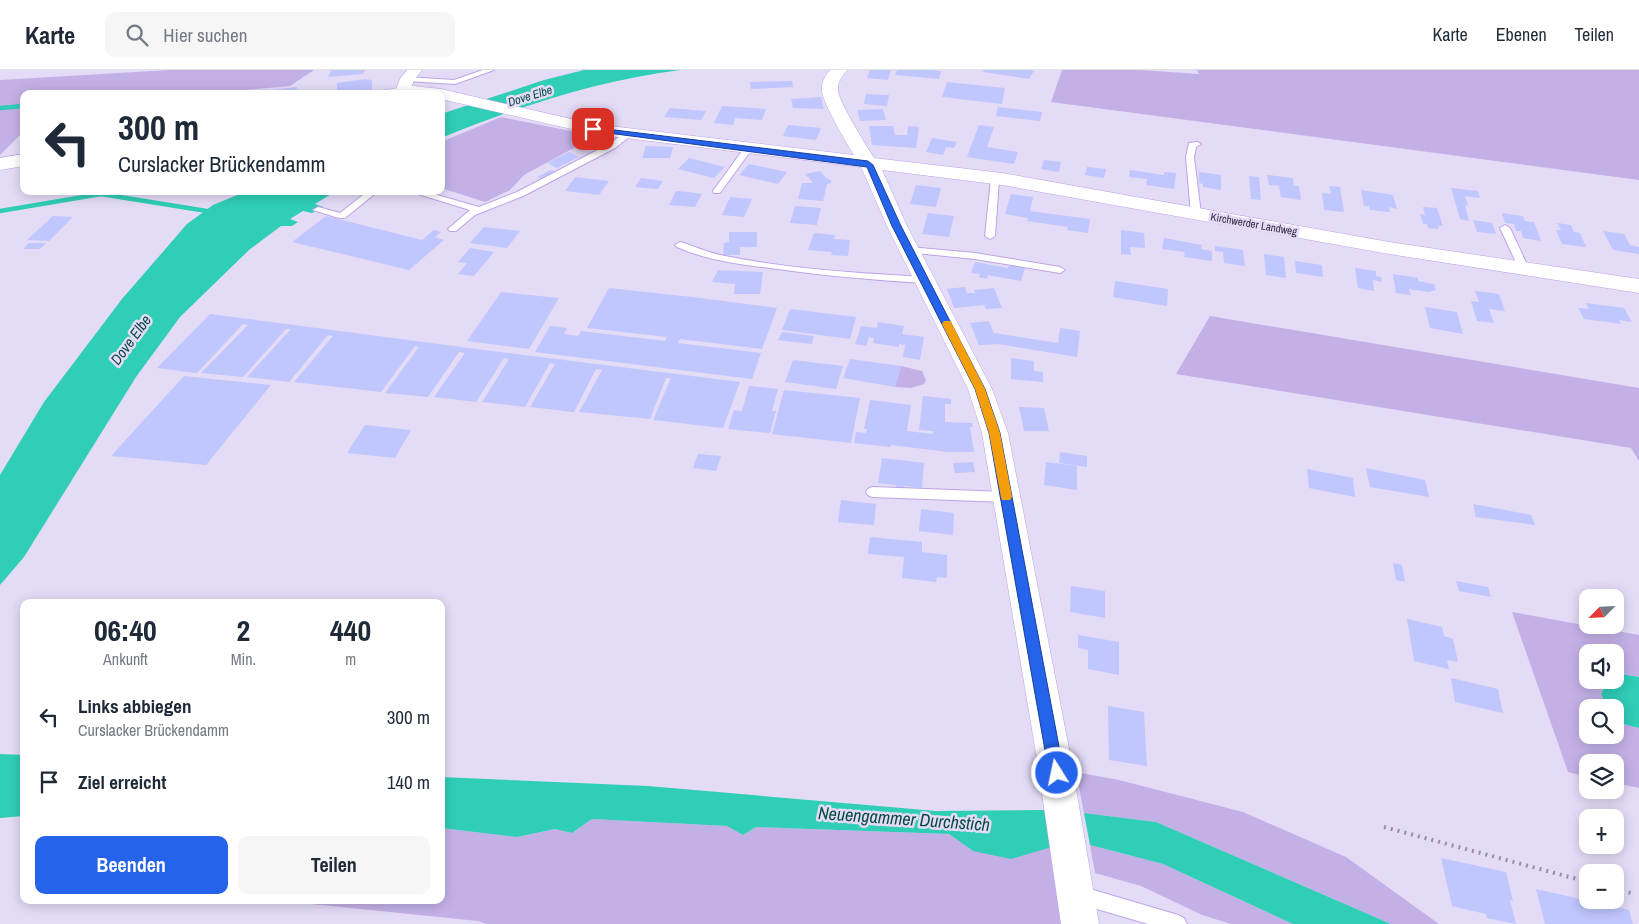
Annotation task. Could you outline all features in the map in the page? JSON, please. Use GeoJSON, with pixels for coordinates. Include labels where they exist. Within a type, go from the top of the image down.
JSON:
{"type":"FeatureCollection","features":[{"type":"Feature","properties":{"kind":"street"},"geometry":{"type":"LineString","coordinates":[[839,70],[832,78],[830,92],[850,134],[876,176],[896,226],[980,389],[995,433],[1061,802],[1078,909]]}},
{"type":"Feature","properties":{"kind":"street","name":"Kirchwerder Landweg"},"geometry":{"type":"LineString","coordinates":[[404,84],[426,90]]}},
{"type":"Feature","properties":{"kind":"street","name":"Kirchwerder Landweg"},"geometry":{"type":"LineString","coordinates":[[445,95],[585,127],[748,149],[995,178],[1389,248],[1639,286]]}},
{"type":"Feature","properties":{"kind":"street"},"geometry":{"type":"LineString","coordinates":[[0,164],[20,161]]}},
{"type":"Feature","properties":{"kind":"lane"},"geometry":{"type":"LineString","coordinates":[[404,84],[455,82],[490,70]]}},
{"type":"Feature","properties":{"kind":"lane"},"geometry":{"type":"LineString","coordinates":[[452,229],[472,213],[500,204],[520,194],[612,146],[629,134]]}},
{"type":"Feature","properties":{"kind":"lane"},"geometry":{"type":"LineString","coordinates":[[1196,214],[1190,157],[1192,145],[1197,144]]}},
{"type":"Feature","properties":{"kind":"lane"},"geometry":{"type":"LineString","coordinates":[[717,191],[748,149]]}},
{"type":"Feature","properties":{"kind":"lane"},"geometry":{"type":"LineString","coordinates":[[990,236],[995,178]]}},
{"type":"Feature","properties":{"kind":"lane"},"geometry":{"type":"LineString","coordinates":[[318,210],[342,216],[369,195]]}},
{"type":"Feature","properties":{"kind":"lane"},"geometry":{"type":"LineString","coordinates":[[426,195],[480,210]]}},
{"type":"Feature","properties":{"kind":"lane"},"geometry":{"type":"LineString","coordinates":[[1505,228],[1524,269]]}},
{"type":"Feature","properties":{"kind":"lane"},"geometry":{"type":"LineString","coordinates":[[680,245],[685,249],[719,258],[880,278],[924,280]]}},
{"type":"Feature","properties":{"kind":"lane"},"geometry":{"type":"LineString","coordinates":[[909,250],[975,256],[1060,270]]}},
{"type":"Feature","properties":{"kind":"lane"},"geometry":{"type":"LineString","coordinates":[[872,492],[1006,497]]}},
{"type":"Feature","properties":{"kind":"lane"},"geometry":{"type":"LineString","coordinates":[[1078,909],[1178,924]]}},
{"type":"Feature","properties":{"kind":"path"},"geometry":{"type":"LineString","coordinates":[[1384,828],[1579,880]]}},
{"type":"Feature","properties":{"kind":"path"},"geometry":{"type":"LineString","coordinates":[[1624,891],[1635,894]]}},
{"type":"Feature","properties":{"kind":"shaded area"},"geometry":{"type":"Polygon","coordinates":[[[170,70],[314,70],[290,86],[246,90],[20,90],[20,135],[0,155],[0,80],[170,70]]]}},
{"type":"Feature","properties":{"kind":"shaded area"},"geometry":{"type":"Polygon","coordinates":[[[1062,70],[1140,70],[1199,74],[1197,70],[1639,70],[1639,180],[1051,102],[1062,70]]]}},
{"type":"Feature","properties":{"kind":"shaded area"},"geometry":{"type":"Polygon","coordinates":[[[501,117],[596,136],[524,175],[510,190],[485,202],[445,189],[445,140],[501,117]]]}},
{"type":"Feature","properties":{"kind":"shaded area"},"geometry":{"type":"Polygon","coordinates":[[[1210,316],[1639,388],[1639,461],[1631,448],[1176,374],[1210,316]]]}},
{"type":"Feature","properties":{"kind":"shaded area"},"geometry":{"type":"Polygon","coordinates":[[[901,366],[922,371],[926,380],[924,384],[911,388],[895,387],[901,366]]]}},
{"type":"Feature","properties":{"kind":"shaded area"},"geometry":{"type":"Polygon","coordinates":[[[1512,612],[1579,624],[1579,634],[1624,634],[1624,632],[1639,635],[1639,677],[1624,674],[1624,644],[1579,644],[1579,689],[1604,689],[1601,694],[1603,699],[1579,699],[1579,744],[1624,744],[1624,724],[1639,728],[1639,788],[1624,785],[1624,754],[1579,754],[1579,775],[1568,772],[1512,612]]]}},
{"type":"Feature","properties":{"kind":"shaded area"},"geometry":{"type":"Polygon","coordinates":[[[1076,772],[1119,780],[1243,812],[1346,857],[1439,924],[1391,924],[1156,822],[1084,813],[1076,772]]]}},
{"type":"Feature","properties":{"kind":"shaded area"},"geometry":{"type":"Polygon","coordinates":[[[592,819],[727,826],[743,835],[756,827],[949,834],[973,851],[1052,847],[1061,924],[487,924],[478,921],[311,904],[445,904],[445,828],[517,837],[555,829],[572,833],[592,819]]]}},
{"type":"Feature","properties":{"kind":"shaded area"},"geometry":{"type":"Polygon","coordinates":[[[1090,845],[1163,864],[1293,924],[1231,924],[1202,915],[1141,886],[1095,873],[1090,845]]]}},
{"type":"Feature","properties":{"kind":"water","name":"Dove Elbe"},"geometry":{"type":"Polygon","coordinates":[[[584,70],[680,70],[618,81],[559,96],[500,115],[445,136],[445,113],[544,80],[584,70]]]}},
{"type":"Feature","properties":{"kind":"water","name":"Dove Elbe"},"geometry":{"type":"Polygon","coordinates":[[[237,195],[330,195],[315,204],[323,207],[312,213],[303,211],[290,219],[298,222],[292,226],[281,226],[249,250],[180,317],[136,377],[24,557],[0,585],[0,475],[44,402],[122,299],[187,224],[213,205],[237,195]]]}},
{"type":"Feature","properties":{"kind":"water"},"geometry":{"type":"Polygon","coordinates":[[[1624,674],[1639,677],[1639,728],[1624,724],[1624,699],[1603,699],[1601,694],[1604,689],[1624,689],[1624,674]]]}},
{"type":"Feature","properties":{"kind":"water"},"geometry":{"type":"Polygon","coordinates":[[[0,754],[20,755],[20,816],[0,818],[0,754]]]}},
{"type":"Feature","properties":{"kind":"water","name":"Neuengammer Durchstich"},"geometry":{"type":"Polygon","coordinates":[[[445,777],[648,786],[936,811],[1046,810],[1052,847],[1011,859],[973,851],[949,834],[756,827],[743,835],[727,826],[592,819],[572,833],[555,829],[517,837],[445,828],[445,777]]]}},
{"type":"Feature","properties":{"kind":"water"},"geometry":{"type":"Polygon","coordinates":[[[1084,813],[1156,822],[1391,924],[1293,924],[1163,864],[1090,845],[1084,813]]]}},
{"type":"Feature","properties":{"kind":"building"},"geometry":{"type":"Polygon","coordinates":[[[332,70],[365,70],[363,74],[328,77],[332,70]]]}},
{"type":"Feature","properties":{"kind":"building"},"geometry":{"type":"Polygon","coordinates":[[[870,70],[891,70],[888,80],[867,78],[870,70]]]}},
{"type":"Feature","properties":{"kind":"building"},"geometry":{"type":"Polygon","coordinates":[[[897,70],[941,71],[939,79],[895,75],[897,70]]]}},
{"type":"Feature","properties":{"kind":"building"},"geometry":{"type":"Polygon","coordinates":[[[984,70],[1034,71],[1029,79],[983,72],[984,70]]]}},
{"type":"Feature","properties":{"kind":"building"},"geometry":{"type":"Polygon","coordinates":[[[365,79],[372,80],[372,90],[337,90],[337,83],[365,79]]]}},
{"type":"Feature","properties":{"kind":"building"},"geometry":{"type":"Polygon","coordinates":[[[792,81],[793,87],[751,89],[750,82],[792,81]]]}},
{"type":"Feature","properties":{"kind":"building"},"geometry":{"type":"Polygon","coordinates":[[[947,82],[1005,88],[1002,104],[942,97],[947,82]]]}},
{"type":"Feature","properties":{"kind":"building"},"geometry":{"type":"Polygon","coordinates":[[[297,87],[297,90],[272,90],[297,87]]]}},
{"type":"Feature","properties":{"kind":"building"},"geometry":{"type":"Polygon","coordinates":[[[866,94],[889,95],[887,106],[864,104],[866,94]]]}},
{"type":"Feature","properties":{"kind":"building"},"geometry":{"type":"Polygon","coordinates":[[[821,97],[824,109],[793,108],[791,99],[821,97]]]}},
{"type":"Feature","properties":{"kind":"building"},"geometry":{"type":"Polygon","coordinates":[[[722,106],[766,109],[762,120],[735,118],[733,125],[714,123],[722,106]]]}},
{"type":"Feature","properties":{"kind":"building"},"geometry":{"type":"Polygon","coordinates":[[[998,107],[1042,112],[1040,121],[996,116],[998,107]]]}},
{"type":"Feature","properties":{"kind":"building"},"geometry":{"type":"Polygon","coordinates":[[[670,108],[706,111],[701,120],[664,117],[670,108]]]}},
{"type":"Feature","properties":{"kind":"building"},"geometry":{"type":"Polygon","coordinates":[[[883,109],[886,120],[860,121],[857,110],[883,109]]]}},
{"type":"Feature","properties":{"kind":"building"},"geometry":{"type":"Polygon","coordinates":[[[788,125],[821,128],[816,140],[783,136],[788,125]]]}},
{"type":"Feature","properties":{"kind":"building"},"geometry":{"type":"Polygon","coordinates":[[[979,125],[994,127],[987,147],[1018,152],[1014,164],[967,157],[979,125]]]}},
{"type":"Feature","properties":{"kind":"building"},"geometry":{"type":"Polygon","coordinates":[[[869,126],[893,126],[895,135],[907,135],[908,126],[919,127],[916,148],[872,145],[869,126]]]}},
{"type":"Feature","properties":{"kind":"building"},"geometry":{"type":"Polygon","coordinates":[[[932,138],[957,142],[954,148],[946,147],[943,155],[926,152],[932,138]]]}},
{"type":"Feature","properties":{"kind":"building"},"geometry":{"type":"Polygon","coordinates":[[[646,146],[673,147],[670,158],[642,158],[646,146]]]}},
{"type":"Feature","properties":{"kind":"building"},"geometry":{"type":"Polygon","coordinates":[[[569,152],[579,157],[557,168],[547,163],[569,152]]]}},
{"type":"Feature","properties":{"kind":"building"},"geometry":{"type":"Polygon","coordinates":[[[689,158],[725,167],[714,178],[678,169],[689,158]]]}},
{"type":"Feature","properties":{"kind":"building"},"geometry":{"type":"Polygon","coordinates":[[[1044,160],[1061,162],[1059,172],[1041,169],[1044,160]]]}},
{"type":"Feature","properties":{"kind":"building"},"geometry":{"type":"Polygon","coordinates":[[[749,164],[787,172],[778,184],[739,175],[749,164]]]}},
{"type":"Feature","properties":{"kind":"building"},"geometry":{"type":"Polygon","coordinates":[[[1087,167],[1106,169],[1104,178],[1085,175],[1087,167]]]}},
{"type":"Feature","properties":{"kind":"building"},"geometry":{"type":"Polygon","coordinates":[[[551,170],[556,172],[542,179],[537,177],[551,170]]]}},
{"type":"Feature","properties":{"kind":"building"},"geometry":{"type":"Polygon","coordinates":[[[1130,170],[1164,175],[1164,172],[1176,173],[1174,189],[1146,185],[1147,179],[1129,177],[1130,170]]]}},
{"type":"Feature","properties":{"kind":"building"},"geometry":{"type":"Polygon","coordinates":[[[820,171],[826,178],[831,180],[831,183],[827,184],[823,201],[798,199],[802,183],[813,183],[805,174],[820,171]]]}},
{"type":"Feature","properties":{"kind":"building"},"geometry":{"type":"Polygon","coordinates":[[[1199,172],[1221,175],[1221,190],[1203,187],[1203,184],[1199,183],[1199,172]]]}},
{"type":"Feature","properties":{"kind":"building"},"geometry":{"type":"Polygon","coordinates":[[[1267,175],[1293,178],[1294,186],[1299,186],[1301,200],[1281,197],[1279,186],[1269,185],[1267,175]]]}},
{"type":"Feature","properties":{"kind":"building"},"geometry":{"type":"Polygon","coordinates":[[[1249,176],[1259,177],[1261,200],[1251,199],[1249,176]]]}},
{"type":"Feature","properties":{"kind":"building"},"geometry":{"type":"Polygon","coordinates":[[[575,177],[609,181],[599,195],[565,191],[575,177]]]}},
{"type":"Feature","properties":{"kind":"building"},"geometry":{"type":"Polygon","coordinates":[[[641,178],[663,181],[658,189],[635,187],[641,178]]]}},
{"type":"Feature","properties":{"kind":"building"},"geometry":{"type":"Polygon","coordinates":[[[916,185],[941,188],[936,207],[910,204],[916,185]]]}},
{"type":"Feature","properties":{"kind":"building"},"geometry":{"type":"Polygon","coordinates":[[[1329,186],[1340,187],[1344,212],[1324,210],[1322,193],[1331,194],[1329,186]]]}},
{"type":"Feature","properties":{"kind":"building"},"geometry":{"type":"Polygon","coordinates":[[[1451,188],[1478,191],[1480,198],[1465,196],[1469,221],[1460,219],[1451,188]]]}},
{"type":"Feature","properties":{"kind":"building"},"geometry":{"type":"Polygon","coordinates":[[[1361,190],[1393,195],[1397,209],[1389,207],[1390,212],[1370,210],[1369,206],[1364,206],[1361,190]]]}},
{"type":"Feature","properties":{"kind":"building"},"geometry":{"type":"Polygon","coordinates":[[[676,191],[702,194],[695,207],[669,205],[676,191]]]}},
{"type":"Feature","properties":{"kind":"building"},"geometry":{"type":"Polygon","coordinates":[[[1011,194],[1033,197],[1030,211],[1090,219],[1088,233],[1067,230],[1068,227],[1027,221],[1028,218],[1005,214],[1011,194]]]}},
{"type":"Feature","properties":{"kind":"building"},"geometry":{"type":"Polygon","coordinates":[[[730,197],[752,199],[744,217],[722,215],[730,197]]]}},
{"type":"Feature","properties":{"kind":"building"},"geometry":{"type":"Polygon","coordinates":[[[795,206],[821,208],[817,225],[790,223],[795,206]]]}},
{"type":"Feature","properties":{"kind":"building"},"geometry":{"type":"Polygon","coordinates":[[[1423,207],[1437,208],[1443,226],[1438,226],[1439,229],[1428,228],[1427,224],[1423,224],[1420,214],[1425,215],[1423,207]]]}},
{"type":"Feature","properties":{"kind":"building"},"geometry":{"type":"Polygon","coordinates":[[[928,213],[954,216],[949,237],[922,234],[928,213]]]}},
{"type":"Feature","properties":{"kind":"building"},"geometry":{"type":"Polygon","coordinates":[[[1502,213],[1523,216],[1525,221],[1534,222],[1541,241],[1523,238],[1521,231],[1516,231],[1514,224],[1505,223],[1502,213]]]}},
{"type":"Feature","properties":{"kind":"building"},"geometry":{"type":"Polygon","coordinates":[[[53,216],[73,217],[49,241],[27,240],[53,216]]]}},
{"type":"Feature","properties":{"kind":"building"},"geometry":{"type":"Polygon","coordinates":[[[326,216],[422,240],[434,230],[441,232],[435,237],[444,240],[409,270],[292,242],[326,216]]]}},
{"type":"Feature","properties":{"kind":"building"},"geometry":{"type":"Polygon","coordinates":[[[1473,220],[1492,223],[1496,234],[1477,232],[1473,220]]]}},
{"type":"Feature","properties":{"kind":"building"},"geometry":{"type":"Polygon","coordinates":[[[1557,223],[1571,225],[1574,232],[1580,233],[1586,247],[1562,244],[1556,230],[1561,230],[1557,223]]]}},
{"type":"Feature","properties":{"kind":"building"},"geometry":{"type":"Polygon","coordinates":[[[484,227],[520,231],[507,248],[470,243],[484,227]]]}},
{"type":"Feature","properties":{"kind":"building"},"geometry":{"type":"Polygon","coordinates":[[[1121,230],[1144,233],[1145,248],[1130,247],[1131,255],[1121,254],[1121,230]]]}},
{"type":"Feature","properties":{"kind":"building"},"geometry":{"type":"Polygon","coordinates":[[[1603,231],[1624,234],[1630,245],[1639,247],[1639,254],[1613,250],[1603,231]]]}},
{"type":"Feature","properties":{"kind":"building"},"geometry":{"type":"Polygon","coordinates":[[[729,232],[757,232],[757,247],[740,247],[740,255],[723,255],[724,243],[729,242],[729,232]]]}},
{"type":"Feature","properties":{"kind":"building"},"geometry":{"type":"Polygon","coordinates":[[[814,233],[835,235],[834,239],[850,240],[848,256],[831,255],[832,252],[808,250],[814,233]]]}},
{"type":"Feature","properties":{"kind":"building"},"geometry":{"type":"Polygon","coordinates":[[[1164,238],[1202,245],[1201,249],[1212,251],[1212,261],[1184,257],[1185,252],[1162,249],[1164,238]]]}},
{"type":"Feature","properties":{"kind":"building"},"geometry":{"type":"Polygon","coordinates":[[[29,243],[46,243],[40,249],[23,249],[29,243]]]}},
{"type":"Feature","properties":{"kind":"building"},"geometry":{"type":"Polygon","coordinates":[[[1215,246],[1243,250],[1245,266],[1224,263],[1223,252],[1215,251],[1215,246]]]}},
{"type":"Feature","properties":{"kind":"building"},"geometry":{"type":"Polygon","coordinates":[[[470,248],[494,252],[474,276],[458,274],[467,263],[458,262],[470,248]]]}},
{"type":"Feature","properties":{"kind":"building"},"geometry":{"type":"Polygon","coordinates":[[[1264,254],[1284,257],[1286,278],[1266,275],[1264,254]]]}},
{"type":"Feature","properties":{"kind":"building"},"geometry":{"type":"Polygon","coordinates":[[[1295,261],[1322,265],[1323,277],[1296,273],[1295,261]]]}},
{"type":"Feature","properties":{"kind":"building"},"geometry":{"type":"Polygon","coordinates":[[[975,262],[1008,268],[1009,265],[1025,268],[1021,281],[988,275],[987,279],[979,277],[980,274],[971,273],[975,262]]]}},
{"type":"Feature","properties":{"kind":"building"},"geometry":{"type":"Polygon","coordinates":[[[1355,268],[1376,271],[1376,276],[1381,277],[1382,282],[1373,280],[1374,291],[1358,288],[1355,268]]]}},
{"type":"Feature","properties":{"kind":"building"},"geometry":{"type":"Polygon","coordinates":[[[718,270],[763,272],[760,294],[734,294],[735,284],[712,282],[718,270]]]}},
{"type":"Feature","properties":{"kind":"building"},"geometry":{"type":"Polygon","coordinates":[[[1393,274],[1418,278],[1418,281],[1434,284],[1436,290],[1429,292],[1409,289],[1411,295],[1396,293],[1393,274]]]}},
{"type":"Feature","properties":{"kind":"building"},"geometry":{"type":"Polygon","coordinates":[[[1115,281],[1168,289],[1167,306],[1113,297],[1115,281]]]}},
{"type":"Feature","properties":{"kind":"building"},"geometry":{"type":"Polygon","coordinates":[[[965,287],[967,293],[975,293],[974,290],[994,288],[1002,308],[986,309],[984,305],[954,308],[947,289],[965,287]]]}},
{"type":"Feature","properties":{"kind":"building"},"geometry":{"type":"Polygon","coordinates":[[[609,288],[777,308],[762,349],[680,339],[678,343],[761,353],[752,379],[535,352],[550,326],[567,328],[564,334],[578,336],[581,331],[665,341],[667,337],[587,328],[609,288]]]}},
{"type":"Feature","properties":{"kind":"building"},"geometry":{"type":"Polygon","coordinates":[[[1475,291],[1499,294],[1505,311],[1489,309],[1494,323],[1477,321],[1471,301],[1479,302],[1475,291]]]}},
{"type":"Feature","properties":{"kind":"building"},"geometry":{"type":"Polygon","coordinates":[[[501,292],[559,298],[529,349],[467,341],[501,292]]]}},
{"type":"Feature","properties":{"kind":"building"},"geometry":{"type":"Polygon","coordinates":[[[1586,303],[1624,308],[1632,322],[1619,320],[1621,324],[1584,319],[1578,308],[1589,309],[1586,303]]]}},
{"type":"Feature","properties":{"kind":"building"},"geometry":{"type":"Polygon","coordinates":[[[1425,307],[1457,312],[1463,334],[1430,328],[1425,307]]]}},
{"type":"Feature","properties":{"kind":"building"},"geometry":{"type":"Polygon","coordinates":[[[790,309],[856,317],[850,339],[782,330],[790,309]]]}},
{"type":"Feature","properties":{"kind":"building"},"geometry":{"type":"Polygon","coordinates":[[[210,314],[740,382],[723,428],[653,420],[671,378],[666,378],[650,419],[579,412],[602,370],[596,369],[574,412],[530,407],[555,364],[550,363],[525,407],[482,402],[509,359],[504,358],[476,402],[434,397],[465,353],[459,352],[428,397],[385,393],[419,347],[415,346],[381,392],[294,382],[333,336],[328,335],[289,382],[247,377],[291,329],[286,329],[243,377],[201,373],[248,325],[243,324],[197,373],[157,368],[210,314]]]}},
{"type":"Feature","properties":{"kind":"building"},"geometry":{"type":"Polygon","coordinates":[[[989,321],[994,333],[1058,343],[1060,328],[1080,331],[1077,357],[998,344],[979,345],[970,323],[989,321]]]}},
{"type":"Feature","properties":{"kind":"building"},"geometry":{"type":"Polygon","coordinates":[[[878,322],[904,326],[902,334],[924,337],[920,360],[903,357],[905,345],[899,344],[899,347],[873,343],[874,338],[869,337],[866,346],[855,344],[861,326],[877,328],[878,322]]]}},
{"type":"Feature","properties":{"kind":"building"},"geometry":{"type":"Polygon","coordinates":[[[782,332],[814,336],[812,344],[778,340],[782,332]]]}},
{"type":"Feature","properties":{"kind":"building"},"geometry":{"type":"Polygon","coordinates":[[[1011,358],[1034,361],[1034,371],[1043,372],[1043,382],[1011,379],[1011,358]]]}},
{"type":"Feature","properties":{"kind":"building"},"geometry":{"type":"Polygon","coordinates":[[[850,359],[901,366],[895,387],[843,378],[850,359]]]}},
{"type":"Feature","properties":{"kind":"building"},"geometry":{"type":"Polygon","coordinates":[[[793,360],[843,366],[836,389],[785,382],[793,360]]]}},
{"type":"Feature","properties":{"kind":"building"},"geometry":{"type":"Polygon","coordinates":[[[184,376],[271,385],[206,465],[111,456],[184,376]]]}},
{"type":"Feature","properties":{"kind":"building"},"geometry":{"type":"Polygon","coordinates":[[[749,386],[778,389],[772,411],[776,411],[770,433],[728,429],[734,410],[742,411],[749,386]]]}},
{"type":"Feature","properties":{"kind":"building"},"geometry":{"type":"Polygon","coordinates":[[[784,390],[860,398],[851,443],[772,434],[784,390]]]}},
{"type":"Feature","properties":{"kind":"building"},"geometry":{"type":"Polygon","coordinates":[[[923,396],[951,399],[951,404],[945,404],[945,422],[972,423],[973,427],[970,427],[974,452],[948,452],[891,445],[890,447],[854,443],[856,432],[866,433],[867,429],[864,429],[870,400],[911,405],[907,431],[933,434],[933,431],[919,430],[923,396]]]}},
{"type":"Feature","properties":{"kind":"building"},"geometry":{"type":"Polygon","coordinates":[[[1019,407],[1044,408],[1049,431],[1024,431],[1019,407]]]}},
{"type":"Feature","properties":{"kind":"building"},"geometry":{"type":"Polygon","coordinates":[[[365,425],[411,430],[395,458],[347,453],[365,425]]]}},
{"type":"Feature","properties":{"kind":"building"},"geometry":{"type":"Polygon","coordinates":[[[1060,452],[1087,456],[1087,467],[1059,463],[1060,452]]]}},
{"type":"Feature","properties":{"kind":"building"},"geometry":{"type":"Polygon","coordinates":[[[698,454],[721,456],[716,471],[693,468],[698,454]]]}},
{"type":"Feature","properties":{"kind":"building"},"geometry":{"type":"Polygon","coordinates":[[[882,458],[924,463],[922,488],[904,486],[903,490],[895,489],[896,485],[878,483],[882,458]]]}},
{"type":"Feature","properties":{"kind":"building"},"geometry":{"type":"Polygon","coordinates":[[[973,462],[975,472],[955,473],[953,463],[973,462]]]}},
{"type":"Feature","properties":{"kind":"building"},"geometry":{"type":"Polygon","coordinates":[[[1046,462],[1077,466],[1077,490],[1044,485],[1046,462]]]}},
{"type":"Feature","properties":{"kind":"building"},"geometry":{"type":"Polygon","coordinates":[[[1366,468],[1425,480],[1429,497],[1370,487],[1366,468]]]}},
{"type":"Feature","properties":{"kind":"building"},"geometry":{"type":"Polygon","coordinates":[[[1307,469],[1353,478],[1355,497],[1309,488],[1307,469]]]}},
{"type":"Feature","properties":{"kind":"building"},"geometry":{"type":"Polygon","coordinates":[[[841,500],[876,504],[874,525],[838,522],[841,500]]]}},
{"type":"Feature","properties":{"kind":"building"},"geometry":{"type":"Polygon","coordinates":[[[1473,504],[1531,515],[1535,525],[1476,517],[1473,504]]]}},
{"type":"Feature","properties":{"kind":"building"},"geometry":{"type":"Polygon","coordinates":[[[921,509],[954,513],[953,535],[919,531],[921,509]]]}},
{"type":"Feature","properties":{"kind":"building"},"geometry":{"type":"Polygon","coordinates":[[[870,537],[922,542],[922,552],[947,555],[947,578],[937,577],[936,582],[902,578],[904,557],[868,554],[870,537]]]}},
{"type":"Feature","properties":{"kind":"building"},"geometry":{"type":"Polygon","coordinates":[[[1393,563],[1402,565],[1405,582],[1396,580],[1393,563]]]}},
{"type":"Feature","properties":{"kind":"building"},"geometry":{"type":"Polygon","coordinates":[[[1456,581],[1488,587],[1491,597],[1459,591],[1456,581]]]}},
{"type":"Feature","properties":{"kind":"building"},"geometry":{"type":"Polygon","coordinates":[[[1071,586],[1105,591],[1105,618],[1070,612],[1071,586]]]}},
{"type":"Feature","properties":{"kind":"building"},"geometry":{"type":"Polygon","coordinates":[[[1407,619],[1442,627],[1444,636],[1453,639],[1458,662],[1447,660],[1449,669],[1414,661],[1407,619]]]}},
{"type":"Feature","properties":{"kind":"building"},"geometry":{"type":"Polygon","coordinates":[[[1078,635],[1119,642],[1119,675],[1088,669],[1088,650],[1078,648],[1078,635]]]}},
{"type":"Feature","properties":{"kind":"building"},"geometry":{"type":"Polygon","coordinates":[[[1451,678],[1498,689],[1503,713],[1455,702],[1451,678]]]}},
{"type":"Feature","properties":{"kind":"building"},"geometry":{"type":"Polygon","coordinates":[[[1108,706],[1144,712],[1147,766],[1109,760],[1108,706]]]}},
{"type":"Feature","properties":{"kind":"building"},"geometry":{"type":"Polygon","coordinates":[[[1441,858],[1506,872],[1516,924],[1487,918],[1486,914],[1452,906],[1441,858]]]}},
{"type":"Feature","properties":{"kind":"building"},"geometry":{"type":"Polygon","coordinates":[[[1536,889],[1579,899],[1579,909],[1629,910],[1633,924],[1545,924],[1536,889]]]}},
{"type":"Feature","properties":{"kind":"waterway"},"geometry":{"type":"LineString","coordinates":[[0,108],[20,106]]}},
{"type":"Feature","properties":{"kind":"waterway"},"geometry":{"type":"LineString","coordinates":[[0,211],[95,195]]}},
{"type":"Feature","properties":{"kind":"waterway"},"geometry":{"type":"LineString","coordinates":[[107,195],[213,212]]}},
{"type":"Feature","properties":{"kind":"slow traffic"},"geometry":{"type":"LineString","coordinates":[[947,324],[980,389],[995,433],[1006,497]]}},
{"type":"Feature","properties":{"kind":"route"},"geometry":{"type":"LineString","coordinates":[[593,129],[868,163],[876,176],[896,226],[980,389],[995,433],[1057,773]]}}]}
